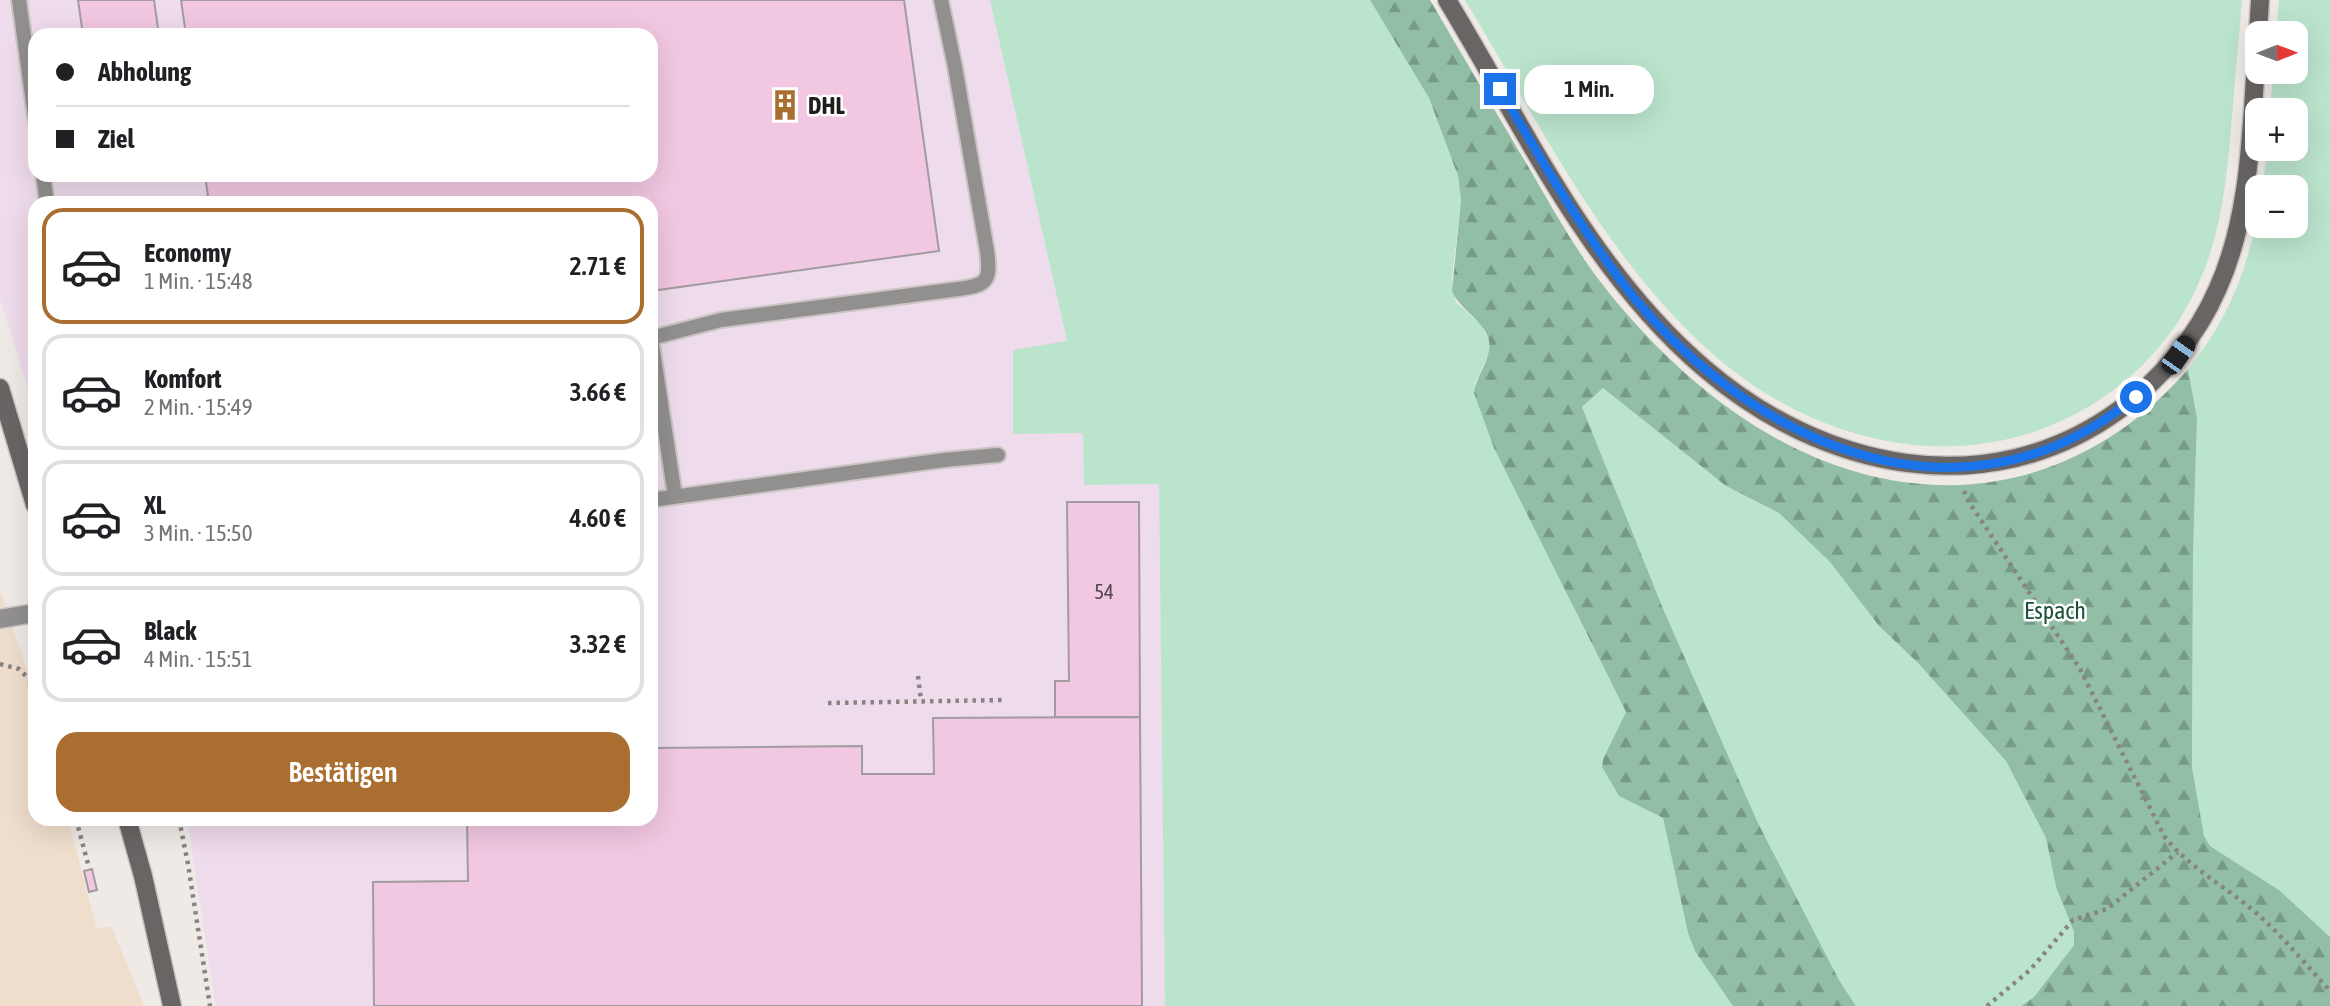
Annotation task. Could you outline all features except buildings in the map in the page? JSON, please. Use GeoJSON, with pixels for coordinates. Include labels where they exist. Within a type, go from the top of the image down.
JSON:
{"type":"FeatureCollection","features":[{"type":"Feature","properties":{"kind":"main road"},"geometry":{"type":"LineString","coordinates":[[1447,0],[1564,197],[1597,247],[1652,317],[1704,369],[1766,413],[1827,443],[1886,460],[1923,465],[1993,463],[2042,451],[2105,420],[2150,384],[2178,355],[2200,323],[2225,271],[2241,211],[2254,84]]}},
{"type":"Feature","properties":{"kind":"main road"},"geometry":{"type":"LineString","coordinates":[[2259,21],[2260,0]]}},
{"type":"Feature","properties":{"kind":"main road"},"geometry":{"type":"LineString","coordinates":[[0,388],[28,482]]}},
{"type":"Feature","properties":{"kind":"main road"},"geometry":{"type":"LineString","coordinates":[[129,826],[155,925],[172,1006]]}},
{"type":"Feature","properties":{"kind":"street"},"geometry":{"type":"LineString","coordinates":[[0,619],[28,614]]}},
{"type":"Feature","properties":{"kind":"lane"},"geometry":{"type":"LineString","coordinates":[[19,0],[28,66]]}},
{"type":"Feature","properties":{"kind":"lane"},"geometry":{"type":"LineString","coordinates":[[658,336],[721,320],[958,289],[985,282],[988,273],[987,251],[941,0]]}},
{"type":"Feature","properties":{"kind":"lane"},"geometry":{"type":"LineString","coordinates":[[658,384],[675,496]]}},
{"type":"Feature","properties":{"kind":"lane"},"geometry":{"type":"LineString","coordinates":[[658,499],[998,455]]}},
{"type":"Feature","properties":{"kind":"path"},"geometry":{"type":"LineString","coordinates":[[1959,466],[1966,496],[2080,668],[2164,836],[2178,852],[2255,912],[2330,991]]}},
{"type":"Feature","properties":{"kind":"path"},"geometry":{"type":"LineString","coordinates":[[0,664],[19,669],[28,678]]}},
{"type":"Feature","properties":{"kind":"path"},"geometry":{"type":"LineString","coordinates":[[918,676],[921,701]]}},
{"type":"Feature","properties":{"kind":"path"},"geometry":{"type":"LineString","coordinates":[[828,703],[1004,700]]}},
{"type":"Feature","properties":{"kind":"path"},"geometry":{"type":"LineString","coordinates":[[78,826],[89,864]]}},
{"type":"Feature","properties":{"kind":"path"},"geometry":{"type":"LineString","coordinates":[[180,826],[210,1006]]}},
{"type":"Feature","properties":{"kind":"path"},"geometry":{"type":"LineString","coordinates":[[1987,1006],[2030,970],[2073,920],[2107,909],[2178,852]]}},
{"type":"Feature","properties":{"kind":"shaded area"},"geometry":{"type":"Polygon","coordinates":[[[0,0],[990,0],[1067,342],[1014,434],[1083,433],[1084,485],[1159,484],[1165,1006],[216,1006],[188,826],[658,826],[658,196],[28,196],[28,389],[0,299],[0,0]]]}},
{"type":"Feature","properties":{"kind":"shaded area"},"geometry":{"type":"Polygon","coordinates":[[[0,590],[28,673],[28,826],[70,826],[97,929],[111,926],[144,1006],[0,1006],[0,590]]]}},
{"type":"Feature","properties":{"kind":"green space"},"geometry":{"type":"Polygon","coordinates":[[[990,0],[1370,0],[1429,98],[1458,176],[1461,200],[1452,279],[1456,302],[1482,326],[1490,343],[1489,353],[1475,384],[1575,611],[1626,712],[1603,759],[1602,767],[1619,796],[1663,818],[1688,933],[1696,951],[1733,1006],[1165,1006],[1159,484],[1084,485],[1083,433],[1013,434],[1013,350],[1067,341],[990,0]]]}},
{"type":"Feature","properties":{"kind":"green space","name":"Espach"},"geometry":{"type":"Polygon","coordinates":[[[1370,0],[1430,0],[1567,233],[1606,289],[1640,329],[1677,366],[1718,400],[1761,429],[1807,454],[1855,472],[1906,482],[1959,485],[2025,475],[2056,465],[2114,434],[2141,415],[2188,369],[2197,418],[2192,767],[2204,836],[2210,846],[2279,890],[2330,937],[2330,1006],[2021,1006],[2034,997],[2074,945],[2074,932],[2056,887],[2046,838],[2006,761],[1918,663],[1879,626],[1830,562],[1779,513],[1726,486],[1603,388],[1582,407],[1664,611],[1758,823],[1839,980],[1856,1006],[1733,1006],[1695,951],[1688,933],[1663,818],[1619,796],[1602,767],[1603,759],[1626,712],[1494,448],[1474,393],[1488,356],[1489,342],[1482,326],[1456,299],[1452,291],[1461,200],[1458,176],[1429,98],[1370,0]]]}},
{"type":"Feature","properties":{"kind":"green space"},"geometry":{"type":"Polygon","coordinates":[[[1465,0],[2242,0],[2226,180],[2214,242],[2182,316],[2148,360],[2105,396],[2057,423],[2007,439],[1956,446],[1905,444],[1854,433],[1805,414],[1758,389],[1715,356],[1676,318],[1640,277],[1576,188],[1465,0]]]}},
{"type":"Feature","properties":{"kind":"green space"},"geometry":{"type":"Polygon","coordinates":[[[2279,0],[2330,0],[2330,937],[2279,890],[2210,846],[2204,836],[2192,767],[2197,418],[2188,369],[2213,334],[2232,299],[2252,238],[2308,238],[2308,175],[2264,175],[2266,161],[2308,161],[2308,98],[2271,98],[2272,84],[2308,84],[2308,21],[2277,21],[2279,0]]]}},
{"type":"Feature","properties":{"kind":"green space"},"geometry":{"type":"Polygon","coordinates":[[[1603,388],[1726,486],[1779,513],[1830,562],[1879,626],[1918,663],[2006,761],[2046,838],[2056,887],[2074,932],[2074,945],[2034,997],[2021,1006],[1856,1006],[1839,980],[1758,823],[1664,611],[1582,407],[1603,388]]]}},
{"type":"Feature","properties":{"kind":"place","name":"DHL"},"geometry":{"type":"Point","coordinates":[785,105]}},
{"type":"Feature","properties":{"kind":"route"},"geometry":{"type":"LineString","coordinates":[[1500,89],[1580,222],[1632,294],[1669,336],[1704,369],[1745,400],[1786,425],[1863,455],[1923,465],[1959,466],[1993,463],[2042,451],[2105,420],[2136,397]]}}]}
